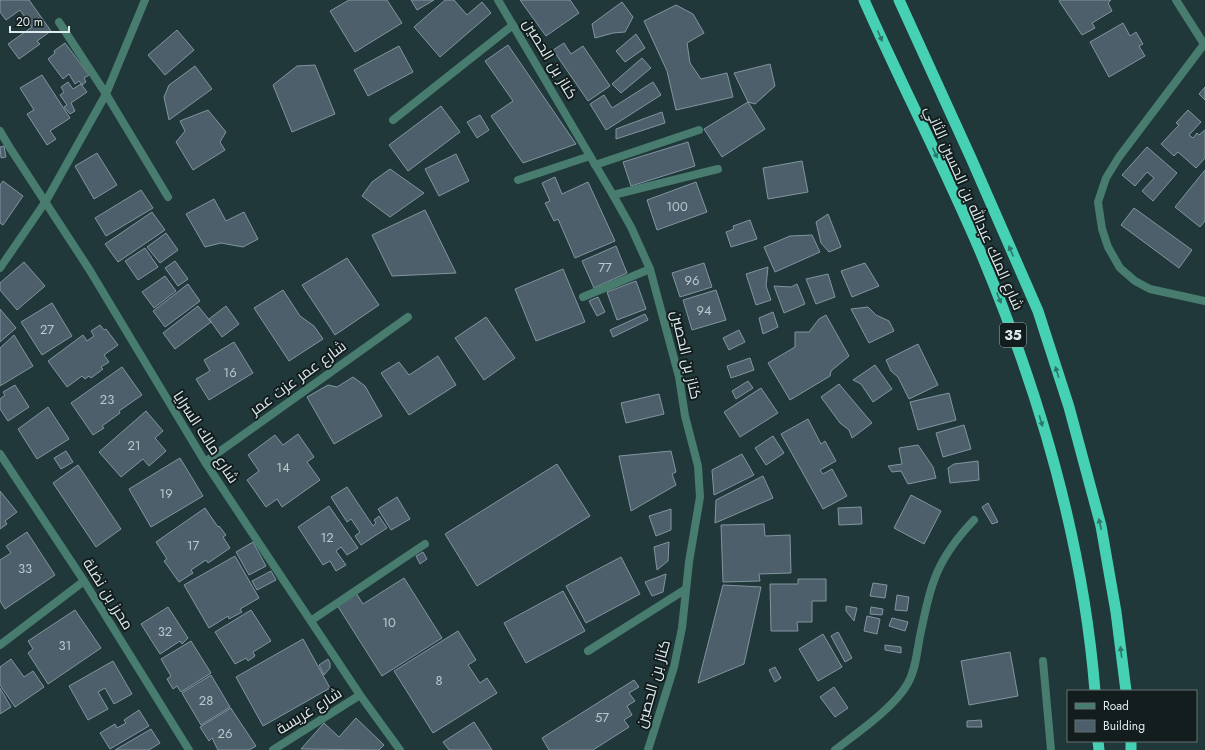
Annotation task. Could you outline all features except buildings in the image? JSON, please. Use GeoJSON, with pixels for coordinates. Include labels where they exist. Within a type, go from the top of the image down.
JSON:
{"type":"FeatureCollection","features":[{"type":"Feature","properties":{"kind":"highway","name":"شارع الملك عبدالله بن الحسين الثاني"},"geometry":{"type":"LineString","coordinates":[[864,0],[982,256],[1006,316],[1029,383],[1053,460],[1075,552],[1092,648],[1095,690]]}},
{"type":"Feature","properties":{"kind":"highway","name":"شارع الملك عبدالله بن الحسين الثاني"},"geometry":{"type":"LineString","coordinates":[[899,0],[972,158],[1038,311],[1069,407],[1100,526],[1116,612],[1126,690]]}},
{"type":"Feature","properties":{"kind":"street"},"geometry":{"type":"LineString","coordinates":[[0,268],[46,201],[106,94],[145,0]]}},
{"type":"Feature","properties":{"kind":"street","name":"كناز بن الحصين"},"geometry":{"type":"LineString","coordinates":[[498,0],[613,195],[631,227],[650,269],[679,377],[685,416],[698,466],[700,497],[689,562],[682,628],[674,667],[648,750]]}},
{"type":"Feature","properties":{"kind":"street"},"geometry":{"type":"LineString","coordinates":[[1176,0],[1204,44],[1119,157],[1106,178],[1098,202],[1102,229],[1108,247],[1120,268],[1135,281],[1150,289],[1204,299]]}},
{"type":"Feature","properties":{"kind":"street"},"geometry":{"type":"LineString","coordinates":[[59,22],[106,94],[168,197]]}},
{"type":"Feature","properties":{"kind":"street"},"geometry":{"type":"LineString","coordinates":[[393,120],[513,25]]}},
{"type":"Feature","properties":{"kind":"street"},"geometry":{"type":"LineString","coordinates":[[595,165],[699,130]]}},
{"type":"Feature","properties":{"kind":"street","name":"شارع مالك السرايا"},"geometry":{"type":"LineString","coordinates":[[0,131],[89,268],[205,462],[312,620],[360,695],[400,750]]}},
{"type":"Feature","properties":{"kind":"street"},"geometry":{"type":"LineString","coordinates":[[518,180],[590,156]]}},
{"type":"Feature","properties":{"kind":"street"},"geometry":{"type":"LineString","coordinates":[[613,195],[718,168]]}},
{"type":"Feature","properties":{"kind":"street"},"geometry":{"type":"LineString","coordinates":[[583,297],[650,269]]}},
{"type":"Feature","properties":{"kind":"street","name":"شارع عمر عزت عمر"},"geometry":{"type":"LineString","coordinates":[[205,462],[408,317]]}},
{"type":"Feature","properties":{"kind":"street","name":"محرز بن نضلة"},"geometry":{"type":"LineString","coordinates":[[0,454],[84,582],[189,750]]}},
{"type":"Feature","properties":{"kind":"street"},"geometry":{"type":"LineString","coordinates":[[834,750],[868,724],[904,690],[913,669],[928,595],[935,574],[952,544],[974,520]]}},
{"type":"Feature","properties":{"kind":"street"},"geometry":{"type":"LineString","coordinates":[[312,620],[425,544]]}},
{"type":"Feature","properties":{"kind":"street"},"geometry":{"type":"LineString","coordinates":[[0,644],[84,582]]}},
{"type":"Feature","properties":{"kind":"street"},"geometry":{"type":"LineString","coordinates":[[588,651],[686,589]]}},
{"type":"Feature","properties":{"kind":"street"},"geometry":{"type":"LineString","coordinates":[[1042,661],[1051,750]]}},
{"type":"Feature","properties":{"kind":"street","name":"شارع غريسة"},"geometry":{"type":"LineString","coordinates":[[273,750],[360,695]]}}]}
